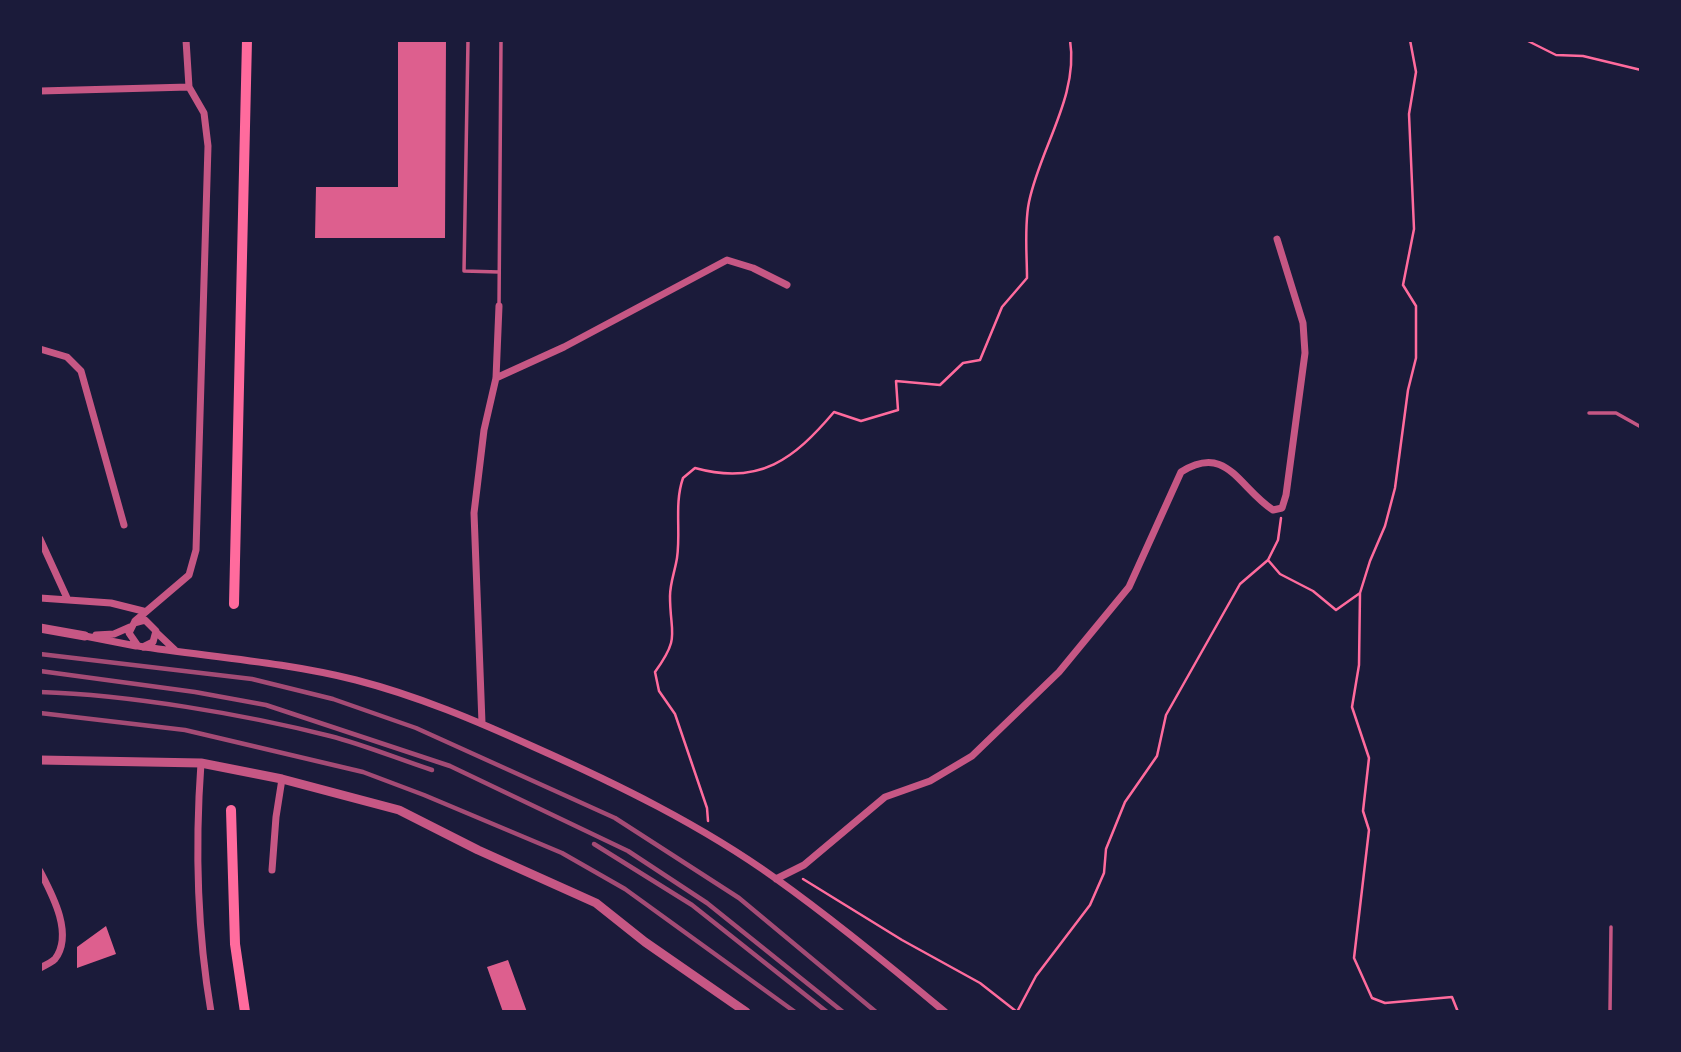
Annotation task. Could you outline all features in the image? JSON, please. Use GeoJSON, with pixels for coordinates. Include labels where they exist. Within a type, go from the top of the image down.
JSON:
{"type":"FeatureCollection","features":[{"type":"Feature","properties":{"kind":"main road"},"geometry":{"type":"LineString","coordinates":[[234,604],[247,40]]}},
{"type":"Feature","properties":{"kind":"main road"},"geometry":{"type":"LineString","coordinates":[[231,810],[235,944],[245,1012]]}},
{"type":"Feature","properties":{"kind":"street"},"geometry":{"type":"LineString","coordinates":[[140,647],[130,639],[132,625],[143,611],[189,575],[196,550],[200,502],[208,146],[204,113],[189,87],[186,40]]}},
{"type":"Feature","properties":{"kind":"street"},"geometry":{"type":"LineString","coordinates":[[40,92],[189,87]]}},
{"type":"Feature","properties":{"kind":"street"},"geometry":{"type":"LineString","coordinates":[[778,881],[804,865],[885,797],[930,781],[972,756],[1059,672],[1129,587],[1181,472],[1197,461],[1209,460],[1227,467],[1273,510],[1282,508],[1305,353],[1303,323],[1277,239]]}},
{"type":"Feature","properties":{"kind":"street"},"geometry":{"type":"LineString","coordinates":[[496,378],[564,347],[727,260],[753,268],[787,285]]}},
{"type":"Feature","properties":{"kind":"street"},"geometry":{"type":"LineString","coordinates":[[482,723],[474,513],[484,429],[496,378],[499,306]]}},
{"type":"Feature","properties":{"kind":"street"},"geometry":{"type":"LineString","coordinates":[[40,349],[67,357],[81,371],[124,525]]}},
{"type":"Feature","properties":{"kind":"street"},"geometry":{"type":"LineString","coordinates":[[40,538],[66,598]]}},
{"type":"Feature","properties":{"kind":"street"},"geometry":{"type":"LineString","coordinates":[[40,598],[111,603],[143,611]]}},
{"type":"Feature","properties":{"kind":"street"},"geometry":{"type":"LineString","coordinates":[[140,647],[153,642],[161,599]]}},
{"type":"Feature","properties":{"kind":"street"},"geometry":{"type":"LineString","coordinates":[[85,636],[114,634],[145,620],[176,651]]}},
{"type":"Feature","properties":{"kind":"street"},"geometry":{"type":"LineString","coordinates":[[40,628],[140,647],[302,667],[426,702],[482,723],[600,777],[710,838],[778,881],[946,1012]]}},
{"type":"Feature","properties":{"kind":"street"},"geometry":{"type":"LineString","coordinates":[[40,760],[201,763],[282,779],[399,810],[596,903],[645,942],[746,1012]]}},
{"type":"Feature","properties":{"kind":"street"},"geometry":{"type":"LineString","coordinates":[[201,763],[198,805],[200,929],[211,1012]]}},
{"type":"Feature","properties":{"kind":"street"},"geometry":{"type":"LineString","coordinates":[[272,870],[282,779]]}},
{"type":"Feature","properties":{"kind":"street"},"geometry":{"type":"LineString","coordinates":[[40,871],[55,901],[62,934],[55,958],[40,968]]}},
{"type":"Feature","properties":{"kind":"lane"},"geometry":{"type":"LineString","coordinates":[[468,40],[464,271],[499,272]]}},
{"type":"Feature","properties":{"kind":"lane"},"geometry":{"type":"LineString","coordinates":[[499,306],[501,40]]}},
{"type":"Feature","properties":{"kind":"lane"},"geometry":{"type":"LineString","coordinates":[[1589,413],[1616,413],[1641,428]]}},
{"type":"Feature","properties":{"kind":"lane"},"geometry":{"type":"LineString","coordinates":[[1610,1012],[1611,927]]}},
{"type":"Feature","properties":{"kind":"path"},"geometry":{"type":"LineString","coordinates":[[710,838],[707,808],[675,714],[659,691],[655,672],[668,653],[675,631],[670,593],[678,556],[676,524],[683,478],[695,468],[722,476],[785,461],[810,440],[834,412],[861,421],[898,410],[896,381],[940,384],[963,363],[980,360],[1002,307],[1027,278],[1029,204],[1063,103],[1073,60],[1070,40]]}},
{"type":"Feature","properties":{"kind":"path"},"geometry":{"type":"LineString","coordinates":[[1410,40],[1416,72],[1409,114],[1414,229],[1403,285],[1416,306],[1416,358],[1408,390],[1395,488],[1385,526],[1360,593],[1359,665],[1352,707],[1369,758],[1363,811],[1369,830],[1354,958],[1372,998],[1385,1003],[1452,998],[1458,1012]]}},
{"type":"Feature","properties":{"kind":"path"},"geometry":{"type":"LineString","coordinates":[[1526,40],[1556,55],[1583,56],[1641,70]]}},
{"type":"Feature","properties":{"kind":"path"},"geometry":{"type":"LineString","coordinates":[[778,881],[792,877],[802,878],[902,940],[980,983],[1017,1012],[1036,976],[1090,905],[1104,873],[1106,849],[1115,824],[1125,802],[1157,756],[1166,715],[1240,584],[1268,560],[1278,540],[1282,508]]}},
{"type":"Feature","properties":{"kind":"path"},"geometry":{"type":"LineString","coordinates":[[1268,560],[1280,574],[1313,591],[1336,610],[1360,593]]}},
{"type":"Feature","properties":{"kind":"building"},"geometry":{"type":"Polygon","coordinates":[[[398,40],[446,40],[445,238],[315,238],[316,187],[398,187],[398,40]]]}},
{"type":"Feature","properties":{"kind":"building"},"geometry":{"type":"Polygon","coordinates":[[[106,926],[116,954],[77,968],[77,947],[106,926]]]}},
{"type":"Feature","properties":{"kind":"building"},"geometry":{"type":"Polygon","coordinates":[[[508,960],[527,1012],[503,1012],[487,967],[508,960]]]}},
{"type":"Feature","properties":{"kind":"railway"},"geometry":{"type":"LineString","coordinates":[[40,654],[252,679],[333,699],[416,728],[615,818],[739,898],[876,1012]]}},
{"type":"Feature","properties":{"kind":"railway"},"geometry":{"type":"LineString","coordinates":[[40,671],[195,692],[266,705],[450,766],[628,851],[707,903],[843,1012]]}},
{"type":"Feature","properties":{"kind":"railway"},"geometry":{"type":"LineString","coordinates":[[40,692],[148,701],[261,720],[343,740],[432,770]]}},
{"type":"Feature","properties":{"kind":"railway"},"geometry":{"type":"LineString","coordinates":[[40,713],[185,730],[363,772],[424,795],[562,853],[625,889],[795,1012]]}},
{"type":"Feature","properties":{"kind":"railway"},"geometry":{"type":"LineString","coordinates":[[594,844],[692,905],[827,1012]]}}]}
